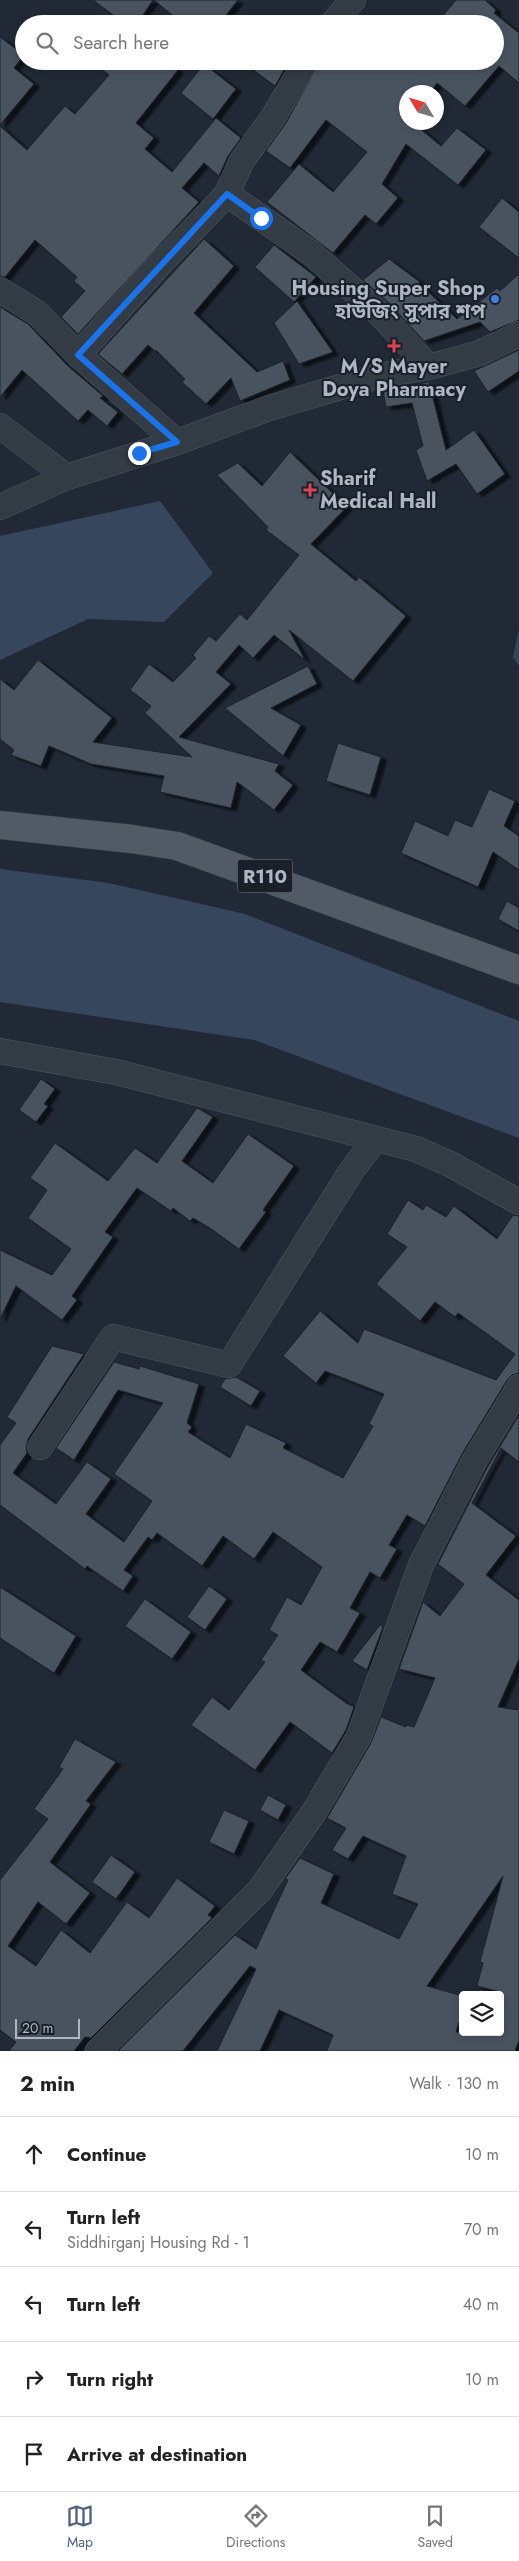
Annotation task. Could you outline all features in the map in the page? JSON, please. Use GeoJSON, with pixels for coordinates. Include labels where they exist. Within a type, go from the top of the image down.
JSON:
{"type":"FeatureCollection","features":[{"type":"Feature","properties":{"kind":"main road","name":"R110"},"geometry":{"type":"LineString","coordinates":[[0,825],[132,839],[178,846],[519,970]]}},
{"type":"Feature","properties":{"kind":"street"},"geometry":{"type":"LineString","coordinates":[[78,355],[227,194],[241,162],[274,116],[301,70]]}},
{"type":"Feature","properties":{"kind":"street"},"geometry":{"type":"LineString","coordinates":[[227,194],[311,253],[378,312],[429,367]]}},
{"type":"Feature","properties":{"kind":"street"},"geometry":{"type":"LineString","coordinates":[[0,290],[37,313],[78,355],[177,442]]}},
{"type":"Feature","properties":{"kind":"street"},"geometry":{"type":"LineString","coordinates":[[0,506],[66,477],[177,442],[269,408],[378,376],[429,367],[480,353],[519,334]]}},
{"type":"Feature","properties":{"kind":"street"},"geometry":{"type":"LineString","coordinates":[[0,426],[66,477]]}},
{"type":"Feature","properties":{"kind":"street"},"geometry":{"type":"LineString","coordinates":[[0,1051],[116,1072],[416,1149],[450,1164],[519,1202]]}},
{"type":"Feature","properties":{"kind":"street"},"geometry":{"type":"LineString","coordinates":[[40,1447],[113,1337],[229,1365],[352,1170],[376,1139]]}},
{"type":"Feature","properties":{"kind":"street"},"geometry":{"type":"LineString","coordinates":[[98,2051],[260,1890],[314,1812],[359,1736],[421,1565],[474,1462],[519,1387]]}},
{"type":"Feature","properties":{"kind":"water"},"geometry":{"type":"Polygon","coordinates":[[[160,501],[213,573],[164,622],[88,619],[0,660],[0,536],[160,501]]]}},
{"type":"Feature","properties":{"kind":"water"},"geometry":{"type":"Polygon","coordinates":[[[519,629],[519,666],[513,657],[519,629]]]}},
{"type":"Feature","properties":{"kind":"water"},"geometry":{"type":"Polygon","coordinates":[[[0,869],[109,883],[245,914],[519,1021],[519,1138],[254,1040],[0,1002],[0,869]]]}},
{"type":"Feature","properties":{"kind":"building"},"geometry":{"type":"Polygon","coordinates":[[[93,0],[153,0],[143,15],[113,15],[93,0]]]}},
{"type":"Feature","properties":{"kind":"building"},"geometry":{"type":"Polygon","coordinates":[[[154,0],[238,0],[226,15],[172,15],[154,0]]]}},
{"type":"Feature","properties":{"kind":"building"},"geometry":{"type":"Polygon","coordinates":[[[456,0],[485,0],[496,10],[494,13],[496,15],[444,15],[456,0]]]}},
{"type":"Feature","properties":{"kind":"building"},"geometry":{"type":"Polygon","coordinates":[[[504,21],[519,33],[519,83],[504,70],[504,21]]]}},
{"type":"Feature","properties":{"kind":"building"},"geometry":{"type":"Polygon","coordinates":[[[0,37],[15,48],[15,70],[34,84],[0,125],[0,37]]]}},
{"type":"Feature","properties":{"kind":"building"},"geometry":{"type":"Polygon","coordinates":[[[103,70],[178,70],[136,123],[154,138],[145,149],[172,172],[216,118],[241,138],[228,156],[219,176],[204,163],[182,188],[199,202],[78,334],[61,317],[85,291],[74,281],[77,277],[35,240],[5,277],[0,276],[0,126],[27,150],[65,106],[75,114],[109,75],[103,70]]]}},
{"type":"Feature","properties":{"kind":"building"},"geometry":{"type":"Polygon","coordinates":[[[199,70],[212,70],[236,89],[213,119],[181,93],[199,70]]]}},
{"type":"Feature","properties":{"kind":"building"},"geometry":{"type":"Polygon","coordinates":[[[253,70],[284,70],[275,86],[253,70]]]}},
{"type":"Feature","properties":{"kind":"building"},"geometry":{"type":"Polygon","coordinates":[[[315,70],[496,70],[465,106],[444,89],[444,85],[437,83],[436,85],[399,85],[399,130],[422,130],[441,146],[457,128],[486,150],[458,185],[406,144],[382,184],[398,198],[376,224],[365,215],[333,253],[267,202],[299,164],[333,192],[367,152],[326,120],[290,168],[266,151],[286,123],[315,70]]]}},
{"type":"Feature","properties":{"kind":"building"},"geometry":{"type":"Polygon","coordinates":[[[502,198],[519,212],[519,258],[479,227],[502,198]]]}},
{"type":"Feature","properties":{"kind":"building"},"geometry":{"type":"Polygon","coordinates":[[[204,239],[234,266],[194,313],[257,372],[283,361],[290,380],[240,401],[231,378],[206,404],[182,382],[185,379],[156,350],[148,345],[122,374],[98,354],[204,239]]]}},
{"type":"Feature","properties":{"kind":"building"},"geometry":{"type":"Polygon","coordinates":[[[274,245],[316,277],[294,302],[255,267],[274,245]]]}},
{"type":"Feature","properties":{"kind":"building"},"geometry":{"type":"Polygon","coordinates":[[[389,259],[420,282],[457,319],[497,288],[500,291],[519,274],[519,320],[490,332],[480,322],[424,341],[388,302],[363,280],[389,259]]]}},
{"type":"Feature","properties":{"kind":"building"},"geometry":{"type":"Polygon","coordinates":[[[297,301],[333,352],[299,364],[274,323],[297,301]]]}},
{"type":"Feature","properties":{"kind":"building"},"geometry":{"type":"Polygon","coordinates":[[[0,307],[28,324],[68,366],[103,396],[100,398],[118,412],[107,426],[88,410],[78,421],[22,370],[0,397],[0,307]]]}},
{"type":"Feature","properties":{"kind":"building"},"geometry":{"type":"Polygon","coordinates":[[[519,350],[519,371],[488,392],[474,371],[519,350]]]}},
{"type":"Feature","properties":{"kind":"building"},"geometry":{"type":"Polygon","coordinates":[[[429,382],[446,450],[474,430],[505,474],[477,494],[456,464],[427,481],[416,450],[423,446],[412,403],[386,407],[383,390],[429,382]]]}},
{"type":"Feature","properties":{"kind":"building"},"geometry":{"type":"Polygon","coordinates":[[[290,452],[347,507],[311,544],[356,581],[359,577],[406,616],[353,681],[289,630],[305,660],[274,635],[253,658],[239,645],[216,672],[231,684],[179,737],[279,764],[275,771],[293,785],[274,810],[237,782],[231,808],[160,792],[164,776],[91,764],[49,746],[41,766],[11,755],[14,750],[0,739],[0,679],[14,690],[38,660],[112,718],[93,742],[192,757],[145,713],[151,706],[130,690],[149,664],[173,682],[196,658],[193,655],[209,636],[216,641],[240,614],[247,620],[299,555],[266,530],[268,527],[217,475],[238,463],[262,486],[290,452]]]}},
{"type":"Feature","properties":{"kind":"building"},"geometry":{"type":"Polygon","coordinates":[[[308,666],[317,684],[271,708],[301,725],[283,756],[225,708],[308,666]]]}},
{"type":"Feature","properties":{"kind":"building"},"geometry":{"type":"Polygon","coordinates":[[[338,743],[381,757],[370,795],[326,781],[338,743]]]}},
{"type":"Feature","properties":{"kind":"building"},"geometry":{"type":"Polygon","coordinates":[[[489,789],[515,801],[504,826],[519,836],[519,870],[493,852],[478,887],[401,853],[415,821],[448,836],[455,820],[472,827],[489,789]]]}},
{"type":"Feature","properties":{"kind":"building"},"geometry":{"type":"Polygon","coordinates":[[[507,901],[519,908],[519,931],[498,919],[507,901]]]}},
{"type":"Feature","properties":{"kind":"building"},"geometry":{"type":"Polygon","coordinates":[[[41,1079],[55,1089],[44,1104],[48,1106],[36,1122],[19,1110],[41,1079]]]}},
{"type":"Feature","properties":{"kind":"building"},"geometry":{"type":"Polygon","coordinates":[[[197,1108],[213,1117],[182,1161],[213,1183],[248,1134],[294,1166],[263,1210],[266,1212],[239,1249],[210,1228],[193,1218],[190,1221],[173,1208],[171,1211],[137,1188],[105,1232],[113,1237],[72,1296],[77,1300],[62,1320],[16,1286],[0,1319],[0,1250],[52,1275],[71,1249],[28,1218],[47,1190],[30,1178],[55,1143],[108,1181],[135,1148],[157,1163],[197,1108]]]}},
{"type":"Feature","properties":{"kind":"building"},"geometry":{"type":"Polygon","coordinates":[[[408,1200],[423,1210],[426,1205],[446,1217],[454,1206],[497,1239],[513,1215],[519,1216],[519,1373],[512,1375],[507,1380],[462,1454],[425,1526],[407,1515],[389,1545],[397,1549],[380,1578],[370,1572],[350,1608],[360,1613],[337,1652],[320,1642],[301,1670],[354,1707],[346,1730],[332,1753],[290,1722],[255,1770],[191,1725],[212,1697],[229,1710],[265,1662],[261,1660],[278,1635],[269,1630],[287,1597],[301,1605],[322,1567],[273,1532],[254,1559],[223,1536],[202,1566],[157,1533],[152,1540],[148,1537],[124,1570],[133,1576],[123,1591],[87,1566],[85,1569],[0,1505],[0,1445],[16,1423],[7,1417],[52,1346],[84,1354],[28,1439],[27,1453],[13,1473],[56,1504],[87,1462],[111,1479],[86,1514],[124,1542],[152,1501],[114,1474],[163,1403],[118,1390],[74,1460],[56,1448],[114,1362],[139,1369],[140,1366],[199,1384],[187,1423],[192,1427],[188,1432],[230,1458],[246,1424],[286,1443],[283,1448],[343,1478],[373,1426],[369,1424],[384,1394],[325,1371],[316,1383],[283,1356],[320,1311],[358,1343],[364,1329],[496,1380],[515,1354],[458,1313],[455,1317],[435,1302],[420,1321],[376,1284],[407,1247],[387,1234],[408,1200]]]}},
{"type":"Feature","properties":{"kind":"building"},"geometry":{"type":"Polygon","coordinates":[[[236,1377],[260,1391],[251,1406],[220,1387],[225,1379],[236,1377]]]}},
{"type":"Feature","properties":{"kind":"building"},"geometry":{"type":"Polygon","coordinates":[[[519,1415],[519,1462],[501,1448],[472,1503],[516,1536],[486,1575],[519,1600],[519,1659],[498,1707],[519,1710],[519,2040],[515,2051],[327,2051],[333,2035],[279,2010],[260,2051],[217,2051],[256,1969],[250,1966],[183,2051],[118,2051],[235,1935],[256,1949],[288,1880],[285,1879],[300,1858],[334,1874],[321,1903],[399,1939],[418,1904],[392,1894],[406,1856],[363,1836],[348,1859],[332,1850],[346,1828],[327,1818],[371,1743],[381,1717],[406,1727],[406,1725],[414,1727],[435,1678],[399,1669],[423,1602],[440,1616],[464,1584],[438,1564],[487,1468],[519,1415]],[[503,1876],[427,1986],[459,1995],[459,2022],[456,2032],[459,2032],[459,2036],[504,2036],[504,1991],[477,1986],[483,1963],[480,1962],[503,1876]]]}},
{"type":"Feature","properties":{"kind":"building"},"geometry":{"type":"Polygon","coordinates":[[[209,1586],[227,1599],[205,1630],[187,1617],[209,1586]]]}},
{"type":"Feature","properties":{"kind":"building"},"geometry":{"type":"Polygon","coordinates":[[[0,1587],[76,1636],[54,1673],[0,1638],[0,1587]]]}},
{"type":"Feature","properties":{"kind":"building"},"geometry":{"type":"Polygon","coordinates":[[[145,1599],[191,1632],[172,1659],[125,1626],[145,1599]]]}},
{"type":"Feature","properties":{"kind":"building"},"geometry":{"type":"Polygon","coordinates":[[[380,1625],[383,1627],[367,1670],[352,1661],[380,1625]]]}},
{"type":"Feature","properties":{"kind":"building"},"geometry":{"type":"Polygon","coordinates":[[[75,1739],[116,1762],[86,1801],[91,1804],[50,1862],[90,1893],[66,1924],[38,1902],[8,1946],[36,1966],[61,1930],[90,1953],[127,1902],[149,1918],[177,1878],[215,1906],[208,1915],[212,1918],[91,2038],[85,2037],[74,2051],[9,2051],[16,2042],[0,2030],[0,1880],[48,1819],[34,1809],[63,1769],[59,1767],[75,1739]]]}},
{"type":"Feature","properties":{"kind":"building"},"geometry":{"type":"Polygon","coordinates":[[[268,1795],[286,1805],[278,1820],[260,1810],[268,1795]]]}},
{"type":"Feature","properties":{"kind":"building"},"geometry":{"type":"Polygon","coordinates":[[[224,1810],[249,1821],[234,1854],[209,1842],[224,1810]]]}},
{"type":"Feature","properties":{"kind":"building"},"geometry":{"type":"Polygon","coordinates":[[[111,1855],[135,1872],[116,1899],[92,1882],[111,1855]]]}},
{"type":"Feature","properties":{"kind":"place","name":"Housing Super Shop হাউজিং সুপার শপ"},"geometry":{"type":"Point","coordinates":[495,299]}},
{"type":"Feature","properties":{"kind":"place","name":"M/S Mayer Doya Pharmacy"},"geometry":{"type":"Point","coordinates":[394,346]}},
{"type":"Feature","properties":{"kind":"place","name":"Sharif Medical Hall"},"geometry":{"type":"Point","coordinates":[310,490]}},
{"type":"Feature","properties":{"kind":"route"},"geometry":{"type":"LineString","coordinates":[[139,453],[177,442],[78,355],[156,268],[227,194],[261,218]]}}]}
